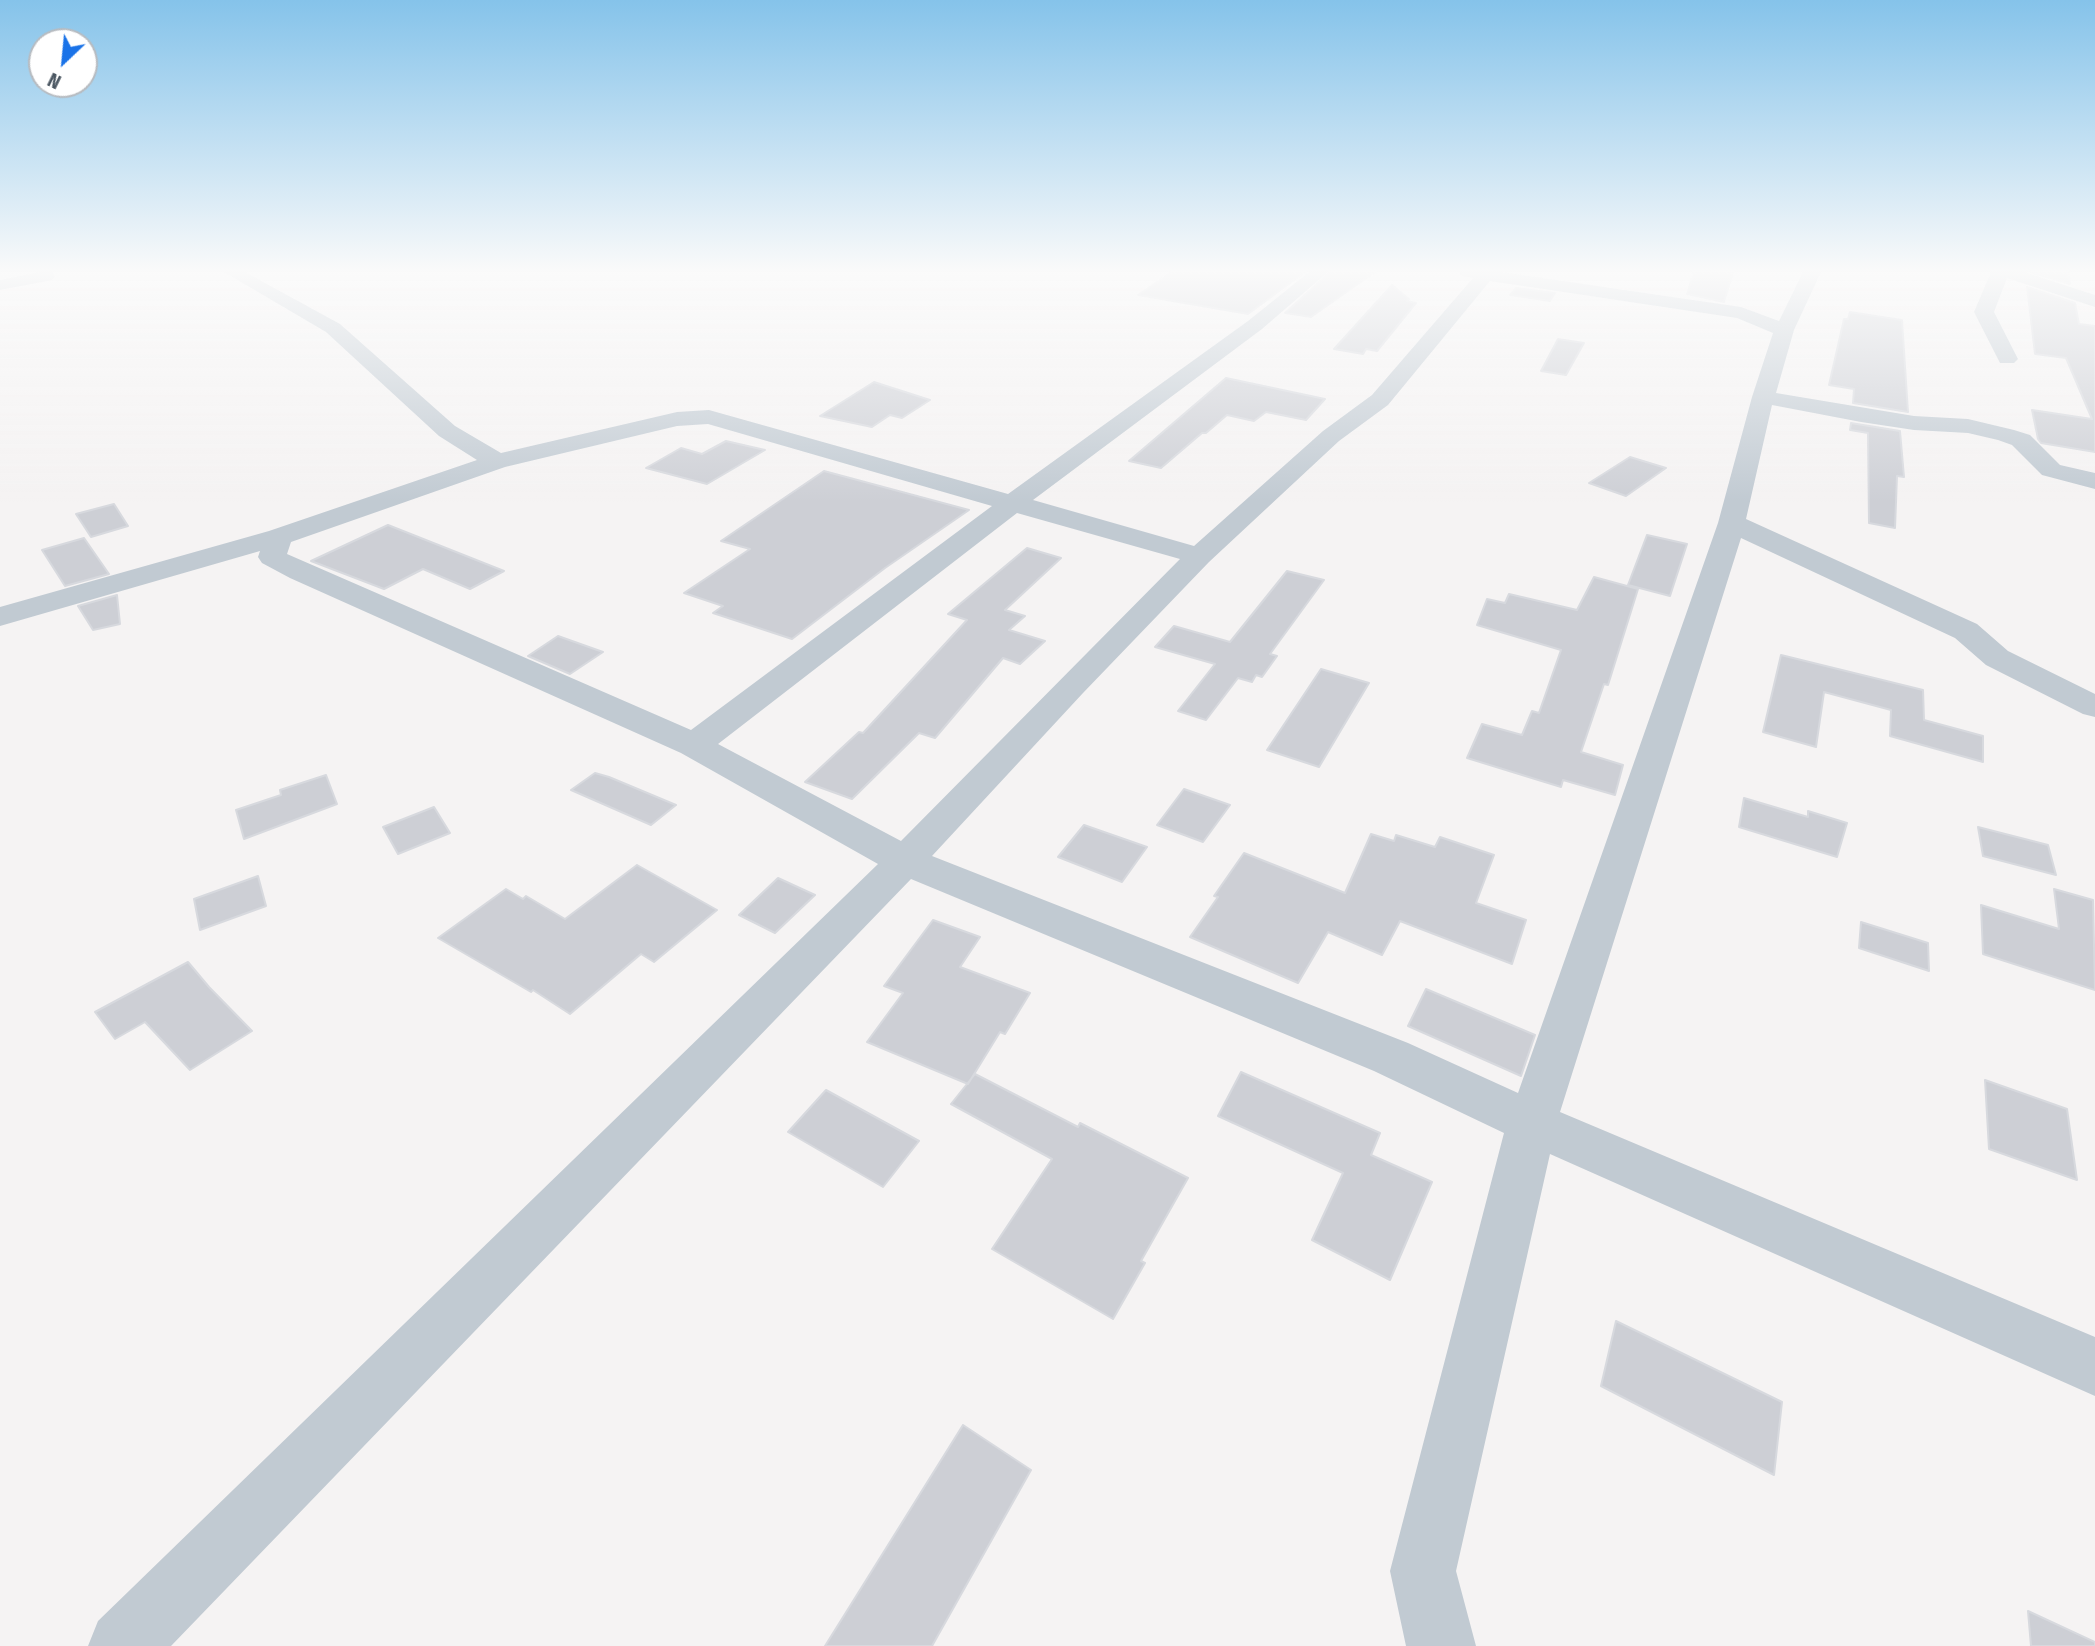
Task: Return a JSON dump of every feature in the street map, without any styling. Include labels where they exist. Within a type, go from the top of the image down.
[{"type":"street","points":[[356,349],[447,431],[497,461]]},
{"type":"street","points":[[694,745],[1011,504],[1223,349]]},
{"type":"street","points":[[123,1646],[905,861],[1199,556],[1331,436],[1380,400],[1425,349]]},
{"type":"street","points":[[1441,1646],[1423,1571],[1532,1123],[1732,523],[1763,397],[1778,349]]},
{"type":"street","points":[[2002,349],[2007,359]]},
{"type":"street","points":[[1763,397],[1914,423],[1968,426],[2006,435],[2021,440],[2051,470],[2095,481]]},
{"type":"street","points":[[0,617],[279,537],[497,461],[677,419],[709,417],[1199,556]]},
{"type":"street","points":[[1732,523],[1966,631],[1997,658],[2095,707]]},
{"type":"street","points":[[279,537],[272,557],[300,572],[694,745],[905,861],[1391,1057],[1532,1123],[2095,1367]]},
{"type":"building","points":[[1334,349],[1379,349],[1377,351],[1366,349],[1363,354]]},
{"type":"building","points":[[1553,349],[1581,349],[1566,375],[1541,371]]},
{"type":"building","points":[[1837,349],[1904,349],[1908,412],[1853,403],[1854,389],[1829,385]]},
{"type":"building","points":[[2034,349],[2095,349],[2095,452],[2041,443],[2038,439],[2032,410],[2092,419],[2066,358],[2035,354]]},
{"type":"building","points":[[1226,378],[1325,399],[1306,420],[1266,412],[1254,421],[1227,415],[1161,468],[1129,461]]},
{"type":"building","points":[[874,382],[930,400],[902,418],[890,415],[872,427],[820,416]]},
{"type":"building","points":[[1851,423],[1900,431],[1904,477],[1897,476],[1895,528],[1869,523],[1868,433],[1850,430]]},
{"type":"building","points":[[726,441],[765,450],[707,484],[646,468],[681,448],[702,454]]},
{"type":"building","points":[[1630,457],[1666,468],[1626,496],[1589,483]]},
{"type":"building","points":[[824,471],[969,510],[885,568],[792,639],[713,613],[723,606],[684,593],[750,549],[721,541]]},
{"type":"building","points":[[114,504],[128,526],[91,537],[76,514]]},
{"type":"building","points":[[388,525],[504,571],[470,589],[423,569],[384,589],[311,561]]},
{"type":"building","points":[[1647,535],[1687,544],[1670,596],[1628,585]]},
{"type":"building","points":[[84,538],[109,574],[65,586],[42,550]]},
{"type":"building","points":[[1027,548],[1061,558],[1005,610],[1025,616],[1009,630],[1045,641],[1020,664],[1003,658],[935,738],[919,733],[852,799],[805,782],[859,732],[863,733],[967,620],[948,614]]},
{"type":"building","points":[[1287,571],[1324,580],[1270,654],[1277,656],[1262,677],[1256,675],[1252,682],[1238,678],[1206,720],[1178,711],[1215,664],[1155,647],[1174,626],[1230,642]]},
{"type":"building","points":[[1594,577],[1638,589],[1608,685],[1604,684],[1581,752],[1623,765],[1615,795],[1563,780],[1561,787],[1467,758],[1482,724],[1522,735],[1532,711],[1539,713],[1561,650],[1477,625],[1487,599],[1505,603],[1509,594],[1577,610]]},
{"type":"building","points":[[117,595],[120,624],[93,630],[78,606]]},
{"type":"building","points":[[558,636],[603,652],[570,674],[528,656]]},
{"type":"building","points":[[1781,655],[1923,690],[1924,720],[1983,736],[1983,762],[1890,736],[1891,710],[1824,692],[1816,747],[1763,732]]},
{"type":"building","points":[[1321,669],[1369,683],[1319,767],[1267,750]]},
{"type":"building","points":[[595,773],[676,805],[651,825],[571,790]]},
{"type":"building","points":[[326,775],[337,804],[244,839],[236,810],[281,795],[280,790]]},
{"type":"building","points":[[1184,789],[1230,805],[1203,842],[1157,825]]},
{"type":"building","points":[[1744,798],[1808,817],[1808,811],[1847,823],[1837,857],[1739,827]]},
{"type":"building","points":[[434,807],[450,833],[398,854],[383,827]]},
{"type":"building","points":[[1084,825],[1147,847],[1122,882],[1058,857]]},
{"type":"building","points":[[1978,827],[2048,845],[2056,875],[1983,856]]},
{"type":"building","points":[[1371,834],[1394,841],[1396,835],[1435,847],[1440,837],[1494,855],[1476,903],[1526,920],[1512,964],[1400,921],[1382,955],[1328,932],[1298,983],[1190,937],[1244,853],[1345,893]]},
{"type":"building","points":[[637,865],[717,910],[654,962],[641,954],[570,1014],[533,990],[531,992],[438,938],[506,889],[523,899],[526,896],[565,919]]},
{"type":"building","points":[[258,876],[266,906],[200,930],[194,899]]},
{"type":"building","points":[[778,878],[815,895],[775,933],[739,915]]},
{"type":"building","points":[[2054,889],[2093,900],[2095,990],[1983,954],[1981,905],[2059,929]]},
{"type":"building","points":[[933,920],[980,937],[960,967],[1030,993],[1005,1034],[1000,1032],[968,1084],[867,1042],[903,993],[884,986]]},
{"type":"building","points":[[1861,922],[1928,943],[1929,971],[1859,948]]},
{"type":"building","points":[[188,962],[252,1031],[190,1070],[145,1022],[115,1039],[95,1012]]},
{"type":"building","points":[[1426,989],[1535,1035],[1521,1076],[1408,1026]]},
{"type":"building","points":[[1241,1072],[1380,1133],[1371,1155],[1432,1182],[1390,1280],[1312,1240],[1343,1173],[1218,1116]]},
{"type":"building","points":[[975,1074],[1078,1127],[1080,1123],[1188,1178],[1141,1261],[1145,1263],[1113,1319],[992,1249],[1052,1159],[951,1104]]},
{"type":"building","points":[[1985,1080],[2067,1109],[2077,1180],[1989,1149]]},
{"type":"building","points":[[826,1090],[919,1141],[883,1187],[788,1132]]},
{"type":"building","points":[[1616,1321],[1782,1402],[1774,1475],[1601,1386]]},
{"type":"building","points":[[963,1425],[1031,1470],[932,1646],[825,1646]]},
{"type":"building","points":[[2028,1611],[2095,1642],[2095,1646],[2031,1646]]}]
